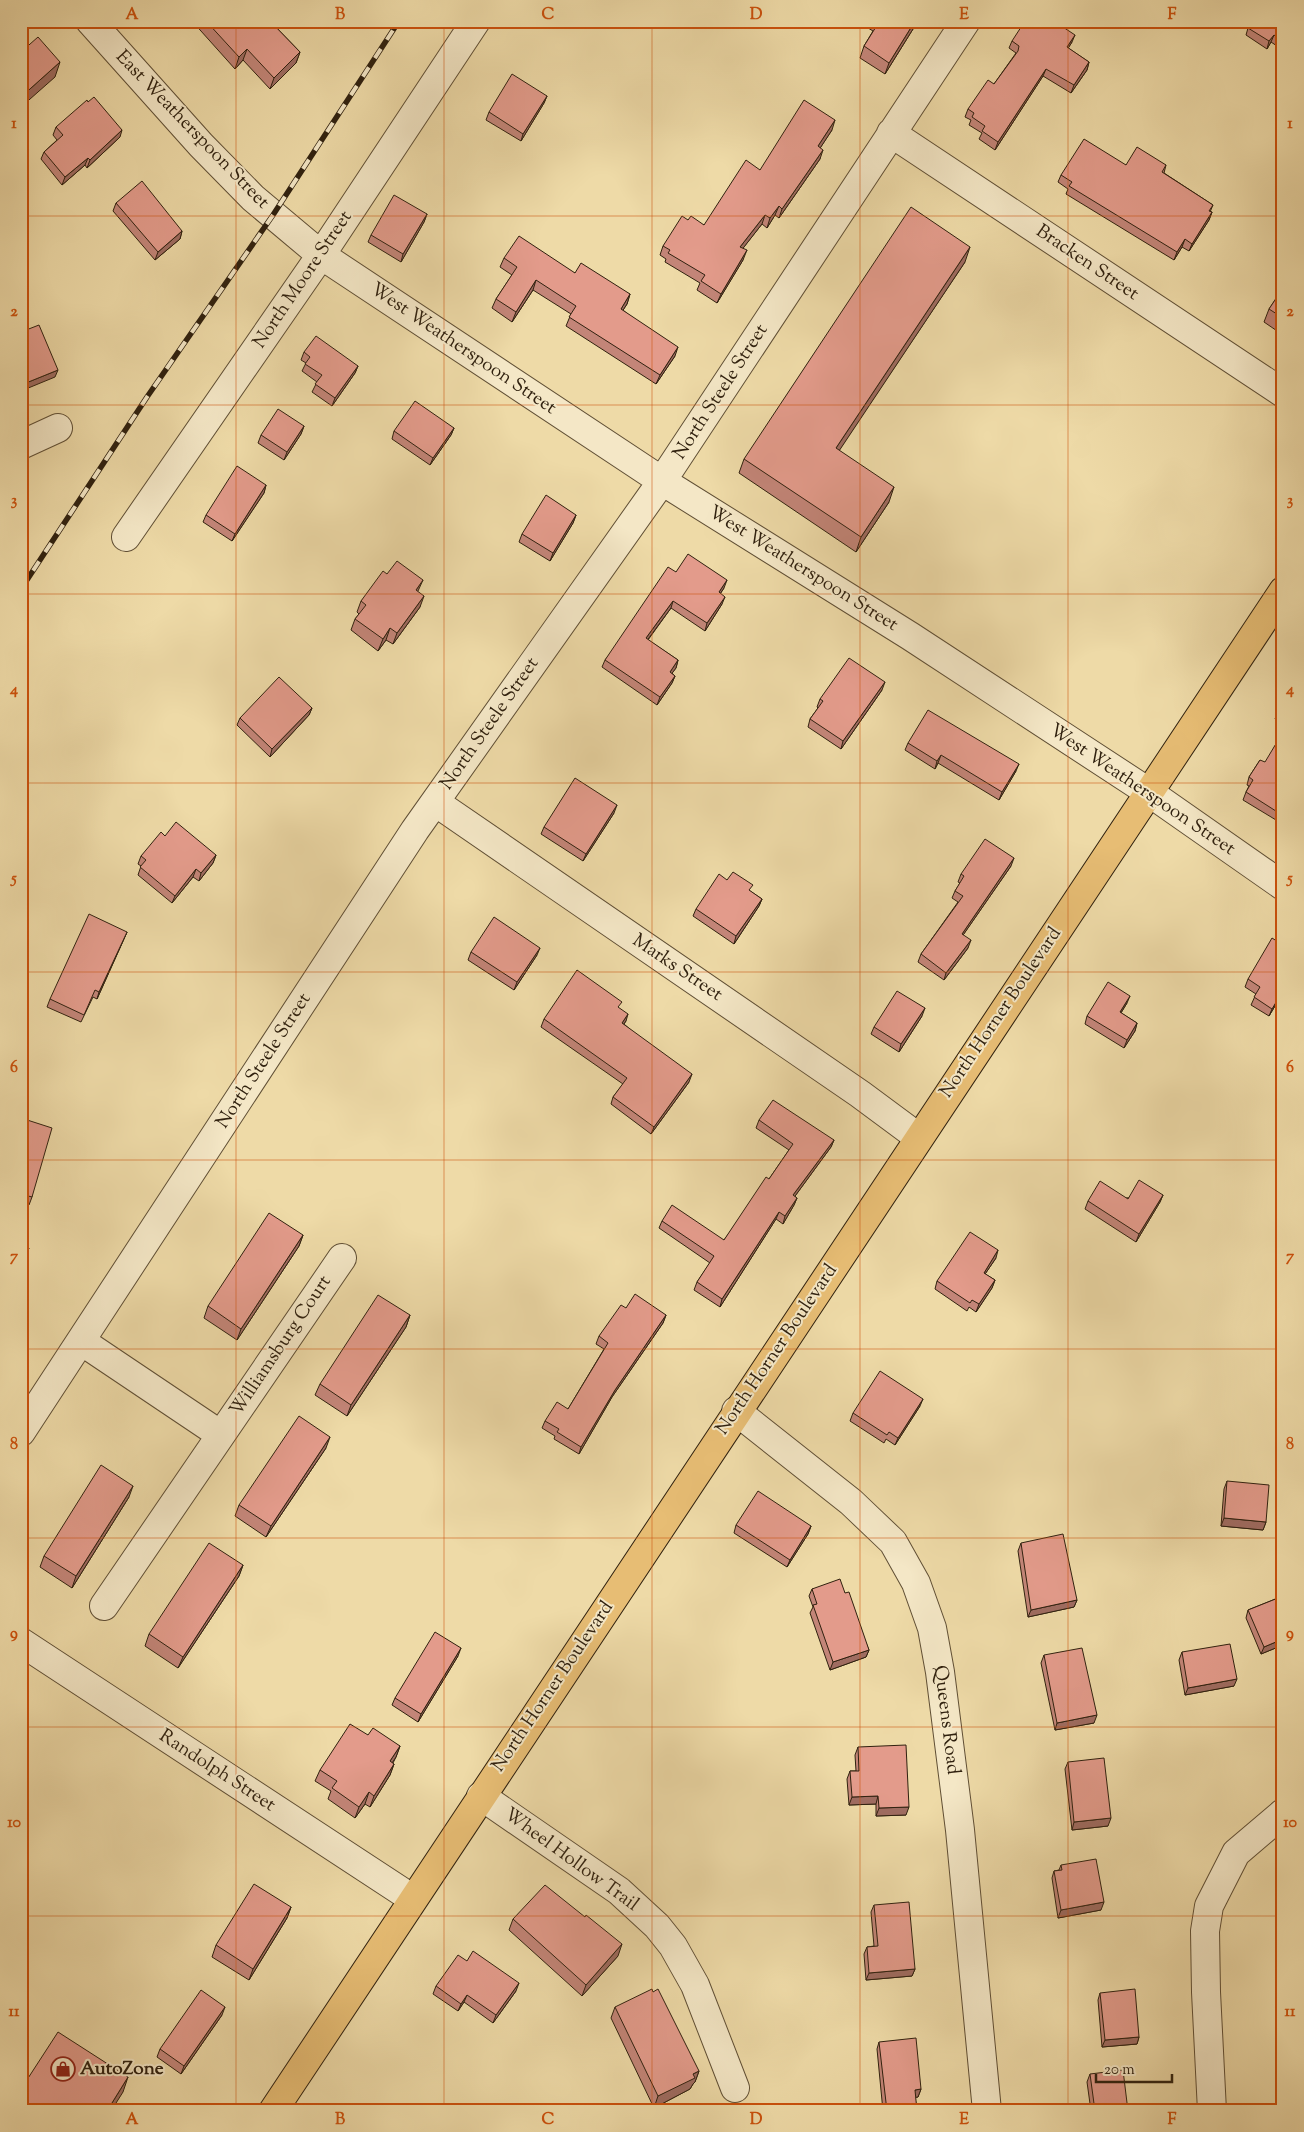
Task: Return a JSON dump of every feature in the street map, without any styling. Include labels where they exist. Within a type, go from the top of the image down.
[{"type":"main road","name":"North Horner Boulevard","points":[[273,2111],[918,1137],[1150,793],[1283,591]]},
{"type":"street","name":"East Weatherspoon Street","points":[[90,21],[201,145],[253,198],[321,255]]},
{"type":"street","name":"North Moore Street","points":[[126,536],[321,255],[476,21]]},
{"type":"street","name":"North Steele Street","points":[[21,1432],[435,802],[662,481],[966,21]]},
{"type":"street","name":"Bracken Street","points":[[891,133],[1283,393]]},
{"type":"street","name":"West Weatherspoon Street","points":[[321,255],[662,481],[910,636],[1150,793],[1283,886]]},
{"type":"street","points":[[21,445],[58,428]]},
{"type":"street","name":"Marks Street","points":[[435,802],[860,1094],[918,1137]]},
{"type":"street","name":"Williamsburg Court","points":[[104,1606],[342,1258]]},
{"type":"street","name":"Williamsburg Court","points":[[80,1342],[221,1435]]},
{"type":"street","name":"Queens Road","points":[[736,1411],[851,1502],[893,1542],[916,1584],[932,1628],[940,1672],[960,1830],[987,2111]]},
{"type":"street","name":"Randolph Street","points":[[21,1642],[413,1899]]},
{"type":"street","name":"Wheel Hollow Trail","points":[[481,1796],[620,1891],[657,1926],[673,1946],[695,1985],[735,2088]]},
{"type":"street","points":[[1212,2111],[1205,1930],[1209,1906],[1236,1853],[1283,1813]]},
{"type":"building","points":[[206,21],[270,21],[300,52],[274,78],[247,49],[239,57]]},
{"type":"building","points":[[878,21],[915,21],[889,63],[864,46]]},
{"type":"building","points":[[1025,21],[1054,21],[1075,35],[1067,47],[1089,62],[1074,85],[1046,69],[998,142],[982,131],[985,126],[972,117],[974,113],[968,109],[988,80],[994,84],[1018,51],[1019,46],[1012,41]]},
{"type":"building","points":[[1253,21],[1283,21],[1283,41],[1274,35],[1269,41],[1248,28]]},
{"type":"building","points":[[38,37],[60,62],[21,97],[21,52]]},
{"type":"building","points":[[512,74],[547,96],[523,134],[489,112]]},
{"type":"building","points":[[94,97],[122,130],[90,160],[88,158],[65,177],[44,152],[63,135],[56,127],[87,100],[88,102]]},
{"type":"building","points":[[804,100],[835,120],[818,146],[823,150],[782,209],[779,206],[770,218],[765,215],[740,247],[747,250],[721,294],[701,281],[705,275],[668,253],[670,250],[663,246],[682,216],[688,220],[691,216],[704,225],[746,160],[760,170]]},
{"type":"building","points":[[1084,139],[1126,165],[1137,147],[1166,165],[1162,172],[1213,205],[1209,211],[1212,212],[1192,244],[1185,239],[1177,252],[1069,186],[1072,182],[1061,175]]},
{"type":"building","points":[[142,181],[182,231],[158,252],[116,203]]},
{"type":"building","points":[[394,195],[427,214],[403,254],[371,235]]},
{"type":"building","points":[[911,207],[970,247],[836,448],[894,487],[861,537],[744,459]]},
{"type":"building","points":[[519,236],[575,273],[581,263],[630,294],[621,309],[678,347],[660,375],[569,317],[576,306],[536,280],[516,312],[496,299],[517,267],[504,258]]},
{"type":"building","points":[[1283,288],[1283,318],[1269,309]]},
{"type":"building","points":[[39,325],[58,370],[21,385],[21,332]]},
{"type":"building","points":[[316,336],[358,366],[335,398],[315,384],[322,375],[305,364],[310,357],[304,352]]},
{"type":"building","points":[[415,401],[454,428],[433,458],[394,431]]},
{"type":"building","points":[[278,409],[304,426],[287,452],[261,435]]},
{"type":"building","points":[[237,466],[266,485],[235,534],[206,515]]},
{"type":"building","points":[[546,495],[576,515],[553,553],[522,534]]},
{"type":"building","points":[[688,554],[727,580],[719,592],[725,597],[707,623],[673,601],[646,638],[678,660],[670,672],[675,676],[660,697],[605,660],[668,567],[676,572]]},
{"type":"building","points":[[397,561],[423,580],[416,590],[424,596],[397,633],[390,628],[383,639],[355,619],[366,605],[361,601],[383,571],[387,574]]},
{"type":"building","points":[[849,658],[885,682],[843,741],[810,719],[823,701],[820,699]]},
{"type":"building","points":[[279,677],[312,708],[272,749],[240,718]]},
{"type":"building","points":[[1283,704],[1283,714],[1278,711]]},
{"type":"building","points":[[928,710],[1019,764],[1002,792],[941,755],[937,761],[908,743]]},
{"type":"building","points":[[1283,732],[1283,806],[1279,813],[1246,792],[1253,780],[1249,777],[1260,760],[1265,762]]},
{"type":"building","points":[[575,778],[617,805],[586,854],[544,827]]},
{"type":"building","points":[[176,822],[216,855],[201,873],[196,869],[175,896],[140,867],[146,860],[141,856],[161,832],[165,836]]},
{"type":"building","points":[[985,839],[1014,858],[962,934],[971,940],[946,973],[921,954],[963,896],[955,891],[964,876],[961,874]]},
{"type":"building","points":[[733,872],[753,885],[749,890],[762,899],[736,936],[696,909],[719,874],[727,880]]},
{"type":"building","points":[[89,914],[127,932],[99,992],[95,990],[84,1015],[50,999]]},
{"type":"building","points":[[494,917],[540,948],[517,982],[471,952]]},
{"type":"building","points":[[1272,938],[1283,945],[1283,998],[1281,1001],[1278,999],[1272,1009],[1254,997],[1260,987],[1248,979]]},
{"type":"building","points":[[577,970],[622,1002],[618,1007],[628,1014],[622,1023],[692,1074],[654,1127],[613,1097],[627,1078],[544,1019]]},
{"type":"building","points":[[1108,982],[1130,996],[1120,1012],[1137,1023],[1127,1040],[1087,1016]]},
{"type":"building","points":[[897,991],[925,1008],[901,1044],[874,1027]]},
{"type":"building","points":[[773,1100],[834,1140],[793,1195],[797,1198],[785,1216],[779,1212],[722,1299],[697,1282],[714,1256],[662,1221],[672,1205],[724,1240],[766,1177],[769,1179],[793,1144],[759,1120]]},
{"type":"building","points":[[21,1118],[52,1128],[32,1197],[21,1194]]},
{"type":"building","points":[[1139,1180],[1163,1195],[1139,1234],[1088,1201],[1100,1181],[1128,1199]]},
{"type":"building","points":[[269,1213],[303,1235],[241,1329],[208,1306]]},
{"type":"building","points":[[970,1232],[998,1250],[984,1273],[995,1280],[979,1304],[972,1300],[970,1303],[937,1281]]},
{"type":"building","points":[[21,1242],[29,1248],[21,1259]]},
{"type":"building","points":[[635,1294],[666,1315],[615,1390],[581,1447],[557,1432],[559,1429],[545,1421],[557,1402],[568,1409],[608,1343],[599,1336],[621,1305],[626,1308]]},
{"type":"building","points":[[378,1295],[410,1315],[351,1405],[320,1384]]},
{"type":"building","points":[[880,1371],[923,1399],[898,1438],[889,1432],[887,1435],[853,1413]]},
{"type":"building","points":[[299,1416],[330,1437],[271,1526],[239,1505]]},
{"type":"building","points":[[101,1465],[133,1486],[76,1576],[44,1556]]},
{"type":"building","points":[[1227,1481],[1269,1485],[1266,1522],[1224,1518]]},
{"type":"building","points":[[758,1491],[811,1526],[790,1560],[736,1525]]},
{"type":"building","points":[[1063,1534],[1077,1600],[1031,1610],[1021,1543]]},
{"type":"building","points":[[209,1543],[243,1565],[183,1657],[149,1634]]},
{"type":"building","points":[[840,1579],[845,1593],[849,1592],[869,1650],[833,1662],[813,1605],[817,1604],[812,1589]]},
{"type":"building","points":[[1283,1596],[1283,1639],[1264,1647],[1248,1610]]},
{"type":"building","points":[[435,1632],[461,1648],[421,1714],[395,1698]]},
{"type":"building","points":[[1230,1644],[1237,1679],[1188,1688],[1182,1652]]},
{"type":"building","points":[[1082,1648],[1097,1715],[1057,1723],[1044,1655]]},
{"type":"building","points":[[350,1724],[368,1735],[373,1728],[400,1746],[390,1761],[394,1764],[374,1796],[369,1792],[359,1807],[332,1788],[337,1781],[320,1770]]},
{"type":"building","points":[[906,1745],[909,1807],[879,1808],[878,1796],[852,1797],[850,1771],[859,1771],[858,1747]]},
{"type":"building","points":[[1104,1758],[1111,1818],[1074,1822],[1068,1762]]},
{"type":"building","points":[[1096,1859],[1104,1902],[1061,1910],[1054,1871],[1062,1870],[1061,1865]]},
{"type":"building","points":[[254,1884],[291,1907],[253,1969],[216,1945]]},
{"type":"building","points":[[545,1885],[622,1944],[586,1985],[513,1919]]},
{"type":"building","points":[[909,1902],[915,1969],[869,1973],[867,1947],[878,1946],[874,1905]]},
{"type":"building","points":[[473,1951],[519,1983],[496,2015],[467,1995],[461,2004],[436,1986],[458,1955],[467,1961]]},
{"type":"building","points":[[652,1989],[653,1992],[658,1989],[699,2071],[693,2074],[695,2078],[658,2096],[615,2007]]},
{"type":"building","points":[[1135,1989],[1139,2037],[1105,2040],[1100,1993]]},
{"type":"building","points":[[201,1990],[225,2007],[184,2066],[160,2049]]},
{"type":"building","name":"AutoZone","points":[[58,2032],[128,2077],[107,2111],[21,2111],[21,2089]]},
{"type":"building","points":[[916,2038],[921,2089],[915,2090],[917,2111],[887,2111],[879,2042]]},
{"type":"building","points":[[1123,2070],[1128,2111],[1095,2111],[1090,2074]]},
{"type":"railway","points":[[21,589],[147,397],[273,215],[399,21]]},
{"type":"place","name":"AutoZone","points":[[63,2069]]}]
